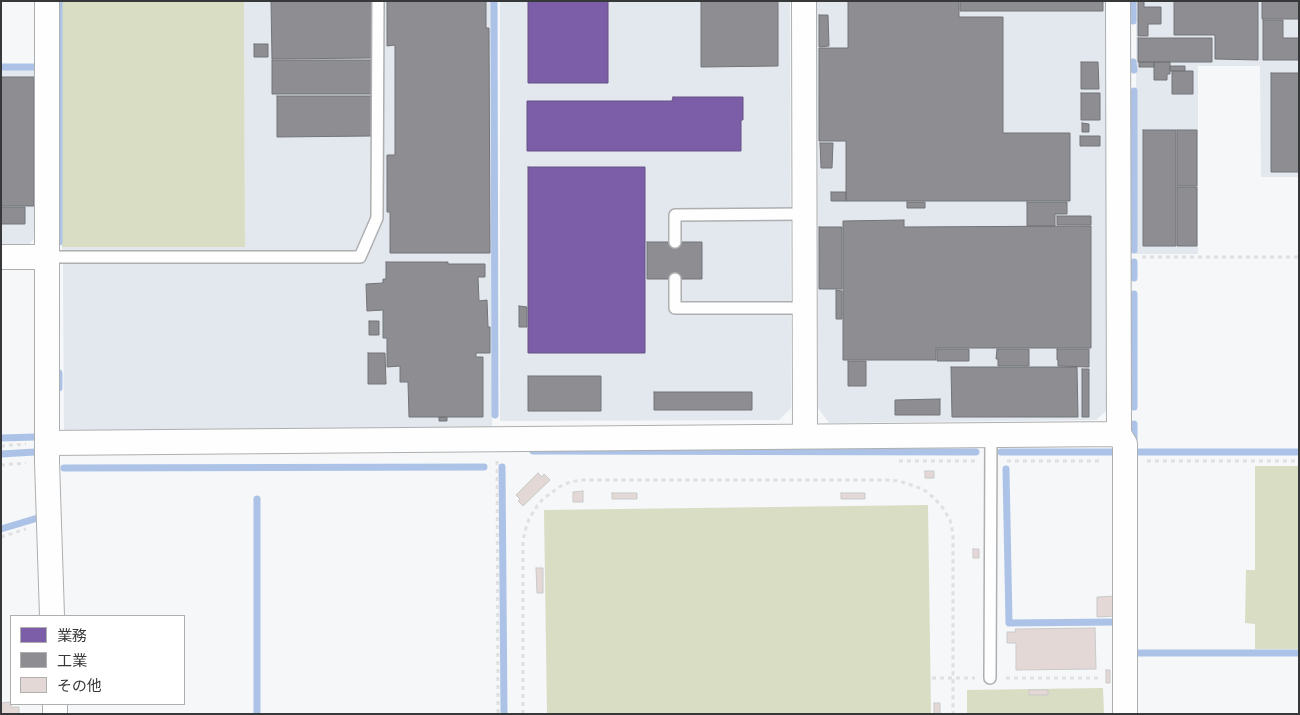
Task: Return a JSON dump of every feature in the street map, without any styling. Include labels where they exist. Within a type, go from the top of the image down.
[{"type":"street","points":[[47,1],[47,443],[52,615]]},
{"type":"street","points":[[804,1],[805,436]]},
{"type":"street","points":[[1118,1],[1119,434],[1125,444],[1125,714]]},
{"type":"street","points":[[1,257],[47,257]]},
{"type":"street","points":[[47,443],[1119,434]]},
{"type":"lane","points":[[47,257],[360,257],[377,218],[378,1]]},
{"type":"lane","points":[[675,242],[675,214],[804,214]]},
{"type":"lane","points":[[675,279],[675,308],[804,308]]},
{"type":"lane","points":[[990,678],[991,434]]},
{"type":"path","points":[[1119,257],[1299,257]]},
{"type":"path","points":[[497,461],[498,714]]},
{"type":"path","points":[[1125,462],[1299,461]]},
{"type":"path","points":[[523,714],[523,540],[525,531],[536,506],[543,499],[559,487],[581,480],[893,481],[911,484],[923,489],[943,508],[950,520],[953,534],[954,714]]},
{"type":"path","points":[[932,678],[1098,678]]},
{"type":"shaded area","points":[[244,1],[491,1],[492,433],[64,434],[62,247],[245,247]]},
{"type":"shaded area","points":[[500,1],[790,1],[791,408],[779,420],[500,421]]},
{"type":"shaded area","points":[[816,1],[1106,1],[1106,411],[1096,420],[829,423],[818,408]]},
{"type":"shaded area","points":[[1136,1],[1299,1],[1299,177],[1261,177],[1260,66],[1198,66],[1198,254],[1136,254]]},
{"type":"shaded area","points":[[1,69],[36,69],[37,235],[27,247],[1,247]]},
{"type":"green space","points":[[61,1],[244,1],[245,247],[62,247]]},
{"type":"green space","points":[[1255,466],[1299,466],[1299,649],[1255,649],[1255,624],[1245,623],[1246,570],[1255,570]]},
{"type":"green space","points":[[928,505],[931,714],[547,714],[544,510]]},
{"type":"green space","points":[[1103,688],[1104,714],[967,714],[967,690]]},
{"type":"building: 業務","points":[[528,1],[608,1],[608,83],[528,83]]},
{"type":"building: 業務","points":[[673,97],[743,97],[741,151],[527,151],[527,101],[672,101]]},
{"type":"building: 業務","points":[[528,167],[645,167],[645,353],[528,353]]},
{"type":"building: 工業","points":[[271,1],[373,1],[373,58],[272,59]]},
{"type":"building: 工業","points":[[387,1],[486,1],[486,28],[489,28],[490,253],[390,253],[390,212],[387,212],[387,155],[395,155],[395,45],[387,46]]},
{"type":"building: 工業","points":[[701,1],[778,1],[778,66],[701,67]]},
{"type":"building: 工業","points":[[848,1],[959,1],[959,17],[1003,17],[1003,133],[1070,133],[1070,201],[846,201],[846,141],[819,141],[819,48],[848,48]]},
{"type":"building: 工業","points":[[960,1],[1103,1],[1103,11],[960,11]]},
{"type":"building: 工業","points":[[1138,1],[1144,1],[1144,7],[1161,7],[1161,24],[1148,24],[1148,36],[1138,36]]},
{"type":"building: 工業","points":[[1174,1],[1258,1],[1258,60],[1215,59],[1215,35],[1174,35]]},
{"type":"building: 工業","points":[[1262,1],[1299,1],[1299,19],[1262,19]]},
{"type":"building: 工業","points":[[819,15],[828,15],[829,46],[819,47]]},
{"type":"building: 工業","points":[[1263,20],[1283,20],[1283,38],[1299,38],[1299,60],[1263,60]]},
{"type":"building: 工業","points":[[1138,38],[1212,38],[1212,62],[1138,62]]},
{"type":"building: 工業","points":[[254,44],[268,44],[268,57],[254,57]]},
{"type":"building: 工業","points":[[272,60],[372,60],[372,94],[272,94]]},
{"type":"building: 工業","points":[[1081,62],[1098,62],[1099,89],[1081,89]]},
{"type":"building: 工業","points":[[1139,62],[1154,62],[1154,67],[1139,67]]},
{"type":"building: 工業","points":[[1154,62],[1170,62],[1170,74],[1167,74],[1167,80],[1154,80]]},
{"type":"building: 工業","points":[[1170,66],[1185,66],[1185,71],[1170,71]]},
{"type":"building: 工業","points":[[1172,71],[1193,71],[1193,94],[1172,94]]},
{"type":"building: 工業","points":[[1271,73],[1299,73],[1299,172],[1271,172]]},
{"type":"building: 工業","points":[[1,77],[34,77],[34,206],[1,206]]},
{"type":"building: 工業","points":[[1081,93],[1100,93],[1100,120],[1081,120]]},
{"type":"building: 工業","points":[[277,96],[372,96],[372,136],[277,137]]},
{"type":"building: 工業","points":[[1082,123],[1089,124],[1089,132],[1082,132]]},
{"type":"building: 工業","points":[[1143,130],[1176,130],[1176,246],[1143,246]]},
{"type":"building: 工業","points":[[1177,130],[1197,130],[1197,186],[1177,186]]},
{"type":"building: 工業","points":[[1080,136],[1100,136],[1100,146],[1080,146]]},
{"type":"building: 工業","points":[[820,143],[833,143],[832,168],[821,168]]},
{"type":"building: 工業","points":[[1177,187],[1197,187],[1197,246],[1177,246]]},
{"type":"building: 工業","points":[[831,192],[846,192],[846,201],[831,201]]},
{"type":"building: 工業","points":[[907,202],[925,202],[925,208],[907,208]]},
{"type":"building: 工業","points":[[1027,202],[1067,202],[1067,214],[1055,214],[1055,226],[1027,226]]},
{"type":"building: 工業","points":[[1,207],[25,207],[25,224],[1,224]]},
{"type":"building: 工業","points":[[1057,216],[1091,216],[1091,225],[1057,225]]},
{"type":"building: 工業","points":[[904,220],[904,227],[1091,226],[1091,348],[936,348],[936,360],[843,360],[843,221]]},
{"type":"building: 工業","points":[[819,227],[842,227],[842,289],[819,289]]},
{"type":"building: 工業","points":[[647,242],[702,242],[702,279],[647,279]]},
{"type":"building: 工業","points":[[386,262],[485,264],[485,277],[478,277],[479,301],[487,300],[490,353],[476,353],[476,357],[483,357],[483,417],[409,417],[408,382],[400,382],[400,366],[387,367],[387,338],[383,338],[383,310],[367,311],[366,284],[383,283],[383,279],[386,279]]},
{"type":"building: 工業","points":[[836,290],[842,291],[842,319],[836,319]]},
{"type":"building: 工業","points":[[519,306],[527,307],[527,327],[519,327]]},
{"type":"building: 工業","points":[[369,321],[379,321],[379,335],[369,335]]},
{"type":"building: 工業","points":[[937,349],[969,349],[969,361],[937,361]]},
{"type":"building: 工業","points":[[997,349],[1029,349],[1029,366],[998,366],[998,359],[996,359]]},
{"type":"building: 工業","points":[[1057,349],[1089,349],[1089,367],[1058,366]]},
{"type":"building: 工業","points":[[368,353],[385,353],[386,384],[368,384]]},
{"type":"building: 工業","points":[[848,361],[866,361],[866,386],[848,386]]},
{"type":"building: 工業","points":[[951,367],[1077,367],[1078,417],[952,417]]},
{"type":"building: 工業","points":[[1082,369],[1089,369],[1089,417],[1082,417]]},
{"type":"building: 工業","points":[[528,376],[601,376],[601,411],[528,411]]},
{"type":"building: 工業","points":[[654,392],[752,392],[752,410],[654,410]]},
{"type":"building: 工業","points":[[940,399],[940,415],[895,415],[895,400]]},
{"type":"building: 工業","points":[[439,417],[447,417],[447,421],[439,421]]},
{"type":"building: その他","points":[[925,471],[934,471],[934,478],[925,478]]},
{"type":"building: その他","points":[[538,473],[542,477],[544,474],[550,480],[523,506],[518,501],[520,499],[516,495]]},
{"type":"building: その他","points":[[583,491],[583,502],[573,502],[573,492]]},
{"type":"building: その他","points":[[612,493],[637,493],[637,499],[612,499]]},
{"type":"building: その他","points":[[841,493],[865,493],[865,499],[841,499]]},
{"type":"building: その他","points":[[973,549],[979,549],[979,558],[973,558]]},
{"type":"building: その他","points":[[536,568],[543,568],[543,593],[537,593]]},
{"type":"building: その他","points":[[1116,596],[1117,616],[1097,617],[1097,597]]},
{"type":"building: その他","points":[[1095,628],[1096,669],[1016,670],[1016,643],[1007,643],[1007,632],[1016,632],[1015,629]]},
{"type":"building: その他","points":[[1106,670],[1110,670],[1110,683],[1106,683]]},
{"type":"building: その他","points":[[1029,690],[1048,690],[1048,695],[1029,695]]},
{"type":"building: その他","points":[[10,702],[11,707],[19,707],[19,714],[1,714],[1,703]]},
{"type":"building: その他","points":[[934,703],[940,703],[940,714],[934,714]]},
{"type":"waterway","points":[[59,1],[59,242]]},
{"type":"waterway","points":[[494,1],[495,415]]},
{"type":"waterway","points":[[1133,1],[1133,21]]},
{"type":"waterway","points":[[1133,62],[1134,70]]},
{"type":"waterway","points":[[1,67],[34,67]]},
{"type":"waterway","points":[[1134,91],[1134,250]]},
{"type":"waterway","points":[[1134,262],[1134,278]]},
{"type":"waterway","points":[[1134,294],[1134,407]]},
{"type":"waterway","points":[[59,373],[59,388]]},
{"type":"waterway","points":[[1134,424],[1134,445]]},
{"type":"waterway","points":[[1,438],[36,437]]},
{"type":"waterway","points":[[533,451],[976,452]]},
{"type":"waterway","points":[[1,454],[35,452]]},
{"type":"waterway","points":[[1001,452],[1116,452]]},
{"type":"waterway","points":[[1133,452],[1299,452]]},
{"type":"waterway","points":[[64,468],[484,467]]},
{"type":"waterway","points":[[502,467],[504,714]]},
{"type":"waterway","points":[[1006,469],[1009,623],[1115,622]]},
{"type":"waterway","points":[[257,499],[257,714]]},
{"type":"waterway","points":[[1,529],[41,517]]},
{"type":"waterway","points":[[1135,653],[1299,653]]}]
